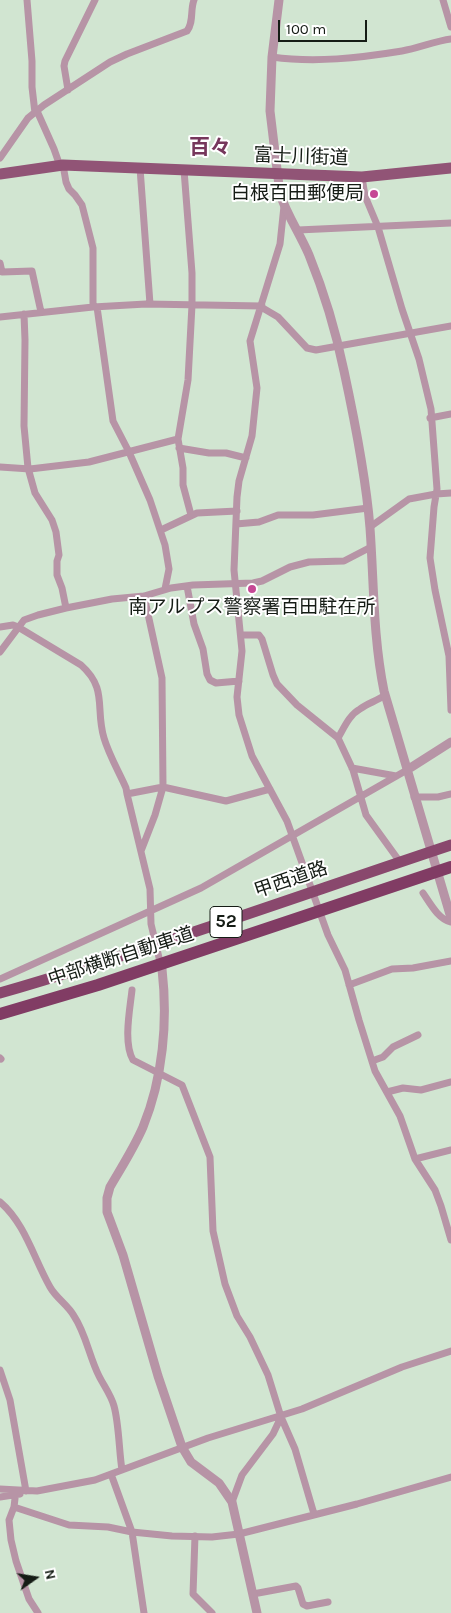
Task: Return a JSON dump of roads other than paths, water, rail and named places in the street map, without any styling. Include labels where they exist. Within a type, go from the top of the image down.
[{"type":"highway","name":"甲西道路","points":[[0,993],[156,946],[312,891],[451,845]]},
{"type":"highway","name":"中部横断自動車道","points":[[0,1009],[96,981],[451,862]]},
{"type":"highway","name":"中部横断自動車道","points":[[0,1016],[98,985],[451,866]]},
{"type":"highway","name":"52","points":[[0,1016],[162,969],[451,872]]},
{"type":"main road","name":"富士川街道","points":[[0,174],[61,166],[362,177],[451,168]]},
{"type":"street","points":[[27,0],[32,87],[36,112],[54,149],[66,182],[82,205],[93,248],[95,307],[113,421],[129,452],[161,530],[168,556],[165,589]]},
{"type":"street","points":[[68,90],[64,66],[95,0]]},
{"type":"street","points":[[0,158],[28,118],[68,90],[110,62],[187,31],[191,27],[194,0]]},
{"type":"street","points":[[279,0],[272,57],[270,111],[277,174],[284,206],[298,230],[318,279],[344,371],[368,508],[378,659],[385,695],[430,852],[438,877],[447,892],[451,920],[448,922],[438,913],[423,893]]},
{"type":"street","points":[[443,0],[451,27]]},
{"type":"street","points":[[272,57],[297,60],[341,58],[402,51],[451,39]]},
{"type":"street","points":[[140,168],[150,304]]},
{"type":"street","points":[[184,170],[192,273],[192,305],[188,380],[178,440],[183,468],[183,485],[191,515]]},
{"type":"street","points":[[362,177],[364,196],[378,226],[429,401],[437,489],[430,558],[449,656],[451,710]]},
{"type":"street","points":[[284,206],[280,244],[250,341],[257,388],[252,436],[239,480],[236,511],[234,583],[242,651],[237,697],[239,715],[252,756],[283,812],[328,935],[342,962],[372,1060],[386,1092],[400,1116],[414,1160],[435,1190],[451,1240]]},
{"type":"street","points":[[298,230],[451,224]]},
{"type":"street","points":[[0,263],[2,272],[32,271],[41,312]]},
{"type":"street","points":[[0,317],[95,307],[150,304],[261,306],[278,317],[307,348],[316,350],[451,326]]},
{"type":"street","points":[[24,314],[24,426],[28,468],[35,493],[52,520],[56,532],[59,555],[57,575],[66,608]]},
{"type":"street","points":[[430,418],[451,414]]},
{"type":"street","points":[[0,467],[28,468],[88,462],[178,440]]},
{"type":"street","points":[[179,448],[209,453],[226,453],[246,458]]},
{"type":"street","points":[[370,527],[410,499],[451,493]]},
{"type":"street","points":[[236,524],[259,522],[278,515],[313,516],[368,508]]},
{"type":"street","points":[[161,530],[191,515],[236,511]]},
{"type":"street","points":[[0,652],[24,620],[38,615],[66,608],[144,596],[165,589],[262,581],[290,568],[309,562],[344,561],[371,547]]},
{"type":"street","points":[[187,586],[194,624],[203,649],[207,674],[210,680],[216,684],[239,681]]},
{"type":"street","points":[[141,851],[155,815],[163,787],[162,678],[144,596]]},
{"type":"street","points":[[0,626],[13,625],[18,627],[81,665],[90,673],[96,683],[99,695],[101,726],[104,739],[126,788],[150,890],[150,912],[162,969],[165,1012],[158,1074],[143,1127],[110,1187],[107,1198],[107,1212],[123,1255],[158,1376],[182,1447],[191,1462],[218,1483],[228,1494],[232,1502],[257,1613]]},
{"type":"street","points":[[240,635],[259,635],[272,675],[277,684],[297,705],[338,738],[352,768],[362,796],[366,815],[400,862]]},
{"type":"street","points":[[338,738],[347,722],[359,709],[385,695]]},
{"type":"street","points":[[0,979],[201,888],[407,770],[451,742]]},
{"type":"street","points":[[352,768],[396,776]]},
{"type":"street","points":[[127,794],[163,787],[226,801],[270,789]]},
{"type":"street","points":[[414,797],[438,797],[451,794]]},
{"type":"street","points":[[349,985],[392,969],[413,968],[451,961]]},
{"type":"street","points":[[132,990],[128,1019],[129,1053],[133,1060],[182,1085],[210,1157],[212,1231],[225,1284],[237,1316],[250,1337],[268,1375],[281,1417],[295,1449],[314,1514]]},
{"type":"street","points":[[372,1060],[383,1057],[393,1047],[418,1035]]},
{"type":"street","points":[[386,1092],[403,1088],[421,1090],[451,1082]]},
{"type":"street","points":[[414,1160],[451,1150]]},
{"type":"street","points":[[0,1202],[12,1213],[50,1287],[61,1302],[74,1314],[79,1324],[98,1375],[111,1398],[114,1408],[122,1470]]},
{"type":"street","points":[[0,1489],[16,1492],[37,1491],[87,1482],[208,1438],[281,1417],[402,1367],[451,1351]]},
{"type":"street","points":[[0,1370],[10,1400],[26,1491]]},
{"type":"street","points":[[232,1502],[242,1475],[272,1434],[281,1417]]},
{"type":"street","points":[[111,1474],[132,1532],[144,1613]]},
{"type":"street","points":[[14,1507],[69,1525],[195,1536],[239,1534],[451,1478]]},
{"type":"street","points":[[0,1497],[16,1492],[37,1491]]},
{"type":"street","points":[[16,1492],[14,1507],[9,1520],[11,1540],[29,1599],[38,1613]]},
{"type":"street","points":[[195,1536],[193,1594],[212,1613]]},
{"type":"street","points":[[253,1594],[296,1586],[304,1604],[307,1606],[328,1602]]},
{"type":"place","name":"白根百田郵便局","points":[[374,194]]},
{"type":"place","name":"南アルプス警察署百田駐在所","points":[[252,589]]},
{"type":"district","name":"百々","points":[[210,148]]}]
